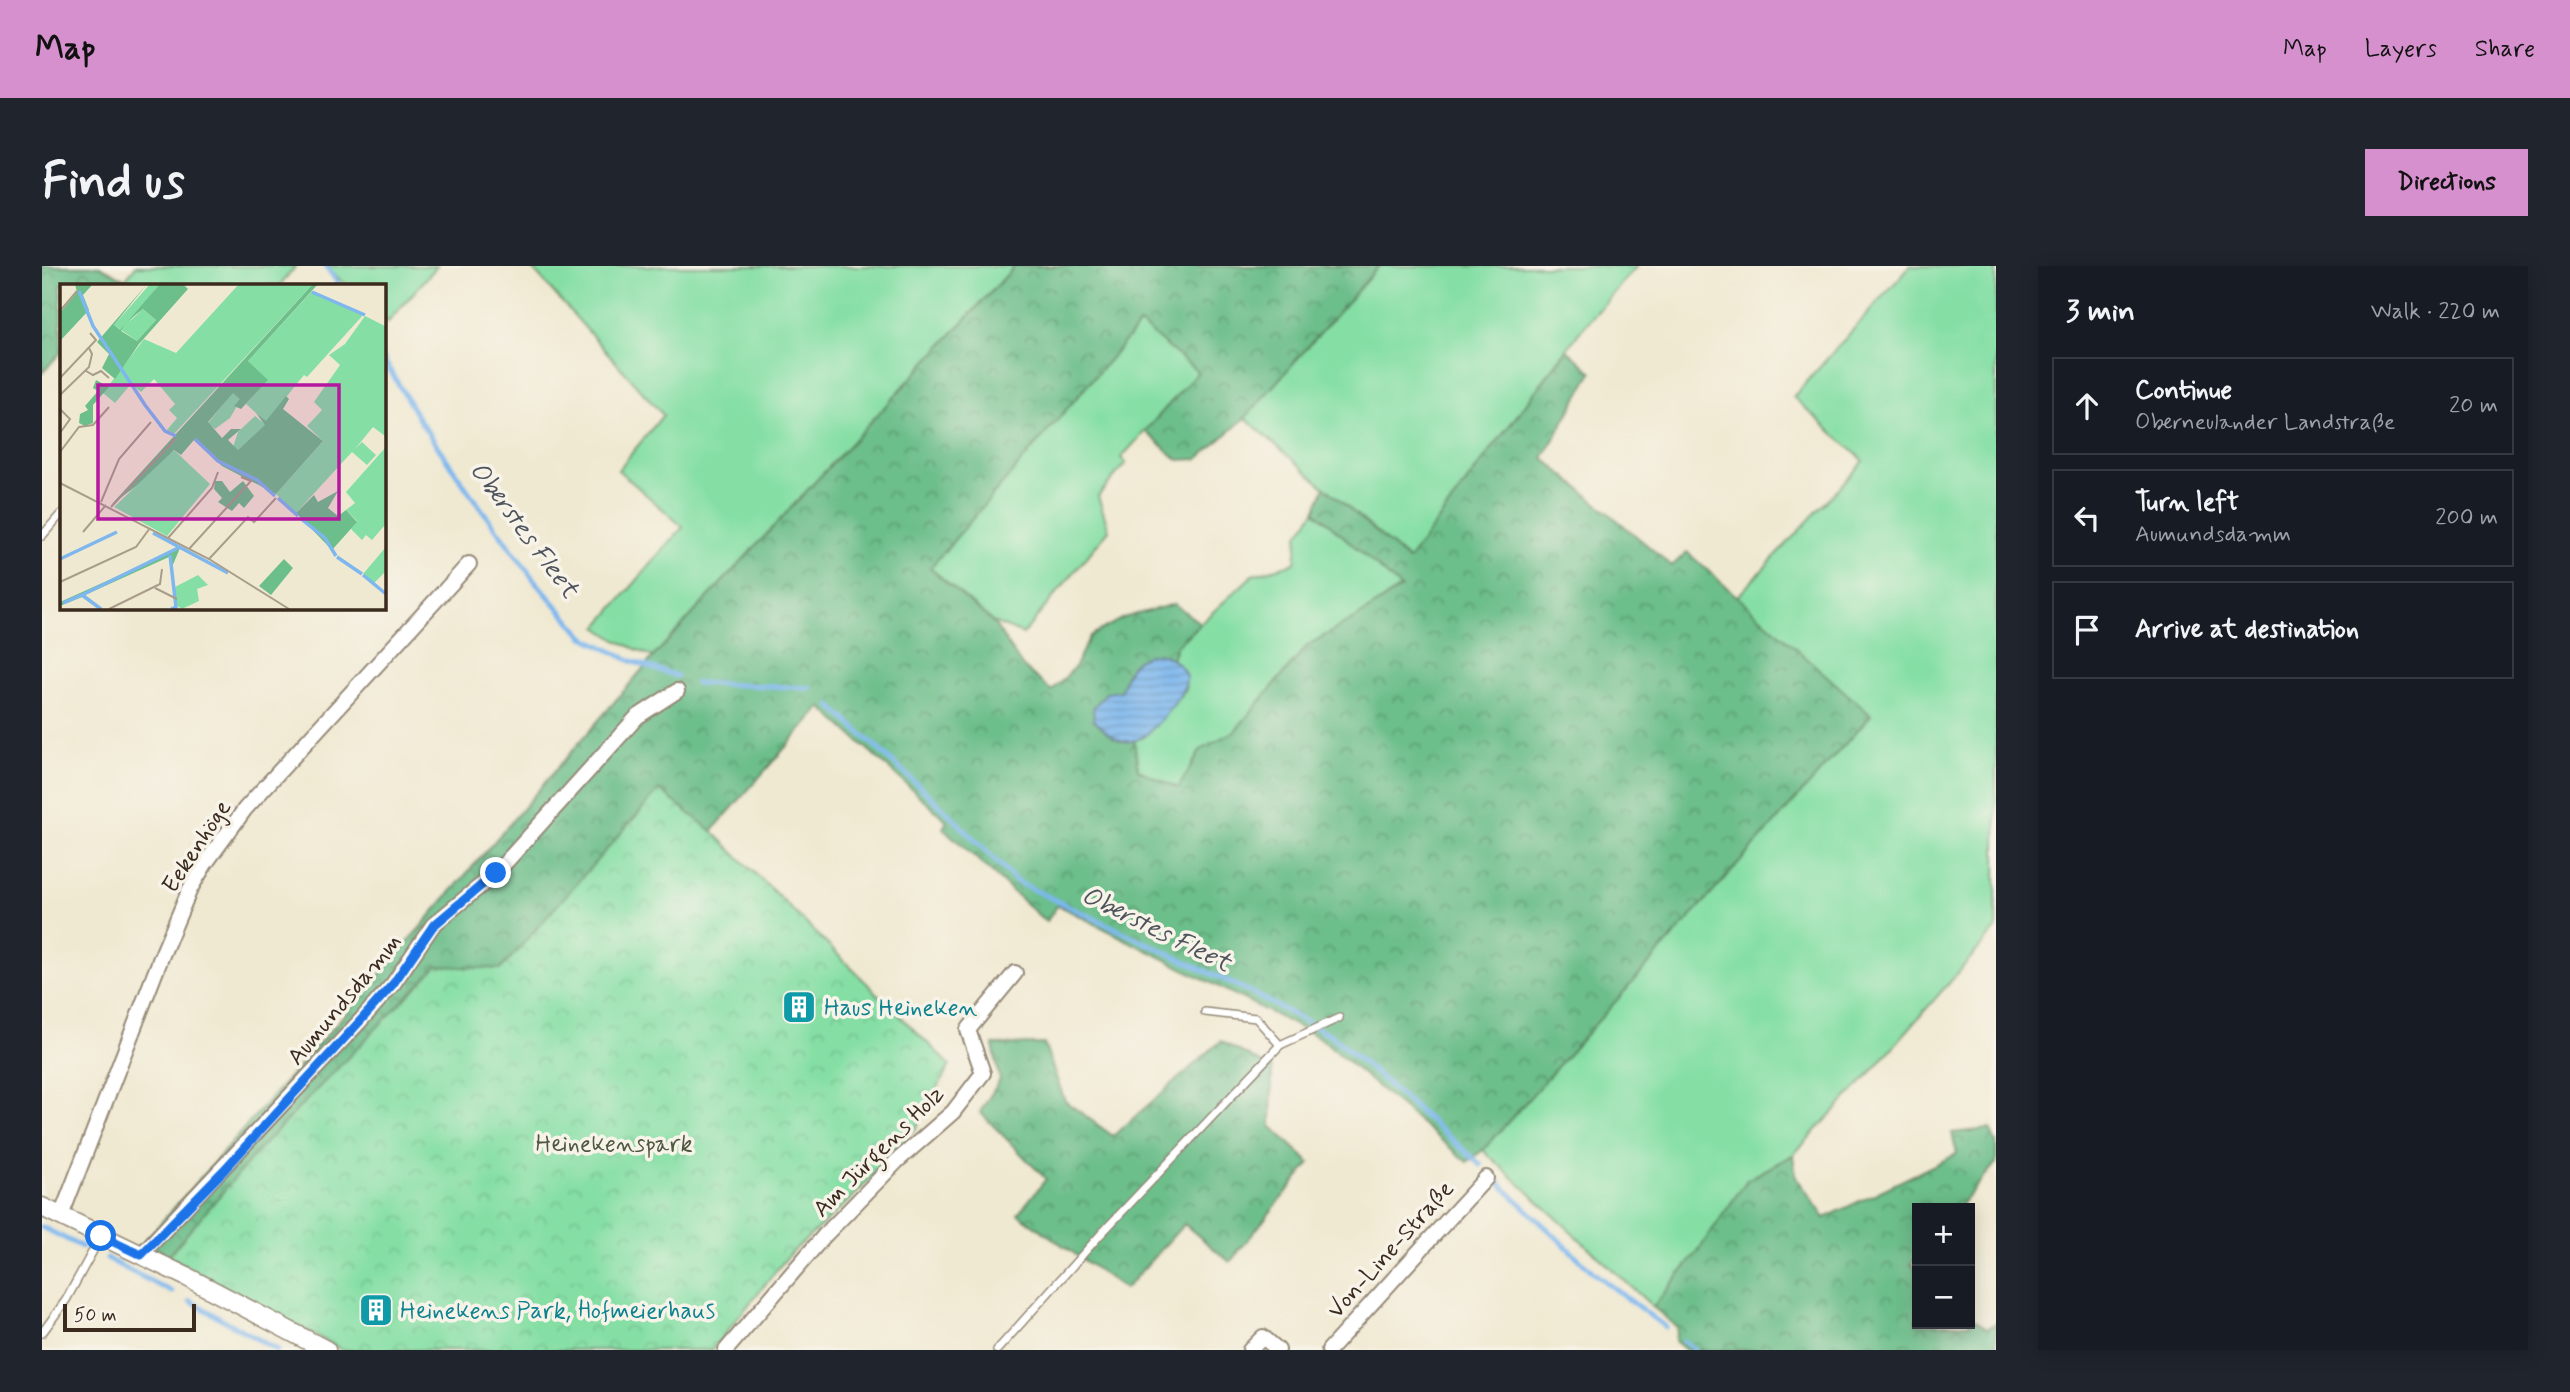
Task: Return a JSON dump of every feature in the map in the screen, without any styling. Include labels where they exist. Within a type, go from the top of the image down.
[{"type":"street","name":"Eekenhöge","points":[[61,1216],[167,944],[190,889],[205,864],[245,809],[470,564]]},
{"type":"street","name":"Aumundsdamm","points":[[141,1255],[224,1170],[385,993],[433,926],[496,873],[637,717],[677,691]]},
{"type":"street","name":"Am Jürgens Holz","points":[[726,1350],[824,1236],[897,1161],[953,1112],[965,1097],[983,1073],[968,1030],[1015,973]]},
{"type":"street","name":"Von-Line-Straße","points":[[1329,1350],[1486,1178]]},
{"type":"street","points":[[42,1207],[326,1350]]},
{"type":"street","points":[[1250,1350],[1263,1337],[1278,1350]]},
{"type":"lane","points":[[42,536],[60,515]]},
{"type":"lane","points":[[1205,1012],[1256,1018],[1280,1045]]},
{"type":"lane","points":[[997,1350],[1101,1234],[1280,1045],[1339,1018]]},
{"type":"lane","points":[[42,1333],[66,1300],[101,1236]]},
{"type":"green space","points":[[42,266],[100,266],[125,279],[121,284],[60,284],[60,353],[42,373]]},
{"type":"green space","points":[[136,266],[296,266],[281,284],[121,284]]},
{"type":"green space","points":[[325,266],[437,266],[388,322],[385,320],[385,284],[345,284]]},
{"type":"green space","points":[[530,266],[1015,266],[653,657],[616,640],[597,627],[683,527],[618,470],[663,415]]},
{"type":"green space","points":[[1015,266],[1379,266],[1245,418],[1198,459],[1178,460],[1145,431],[1198,372],[1140,324],[930,568],[993,622],[1022,666],[1052,691],[1074,668],[1090,636],[1123,618],[1174,604],[1200,623],[1176,646],[1172,659],[1158,653],[1127,672],[1121,691],[1094,720],[1117,739],[1134,740],[1138,770],[1178,788],[1201,750],[1235,731],[1308,645],[1361,615],[1401,588],[1315,511],[1325,487],[1408,560],[1567,350],[1592,372],[1543,458],[1672,566],[1687,552],[1871,715],[1483,1150],[1467,1162],[1320,1038],[1058,905],[1046,922],[943,828],[947,821],[821,707],[712,831],[659,790],[501,969],[437,966],[262,1146],[168,1256],[143,1243],[376,979],[653,657]]},
{"type":"green space","points":[[1379,266],[1637,266],[1582,329],[1408,560],[1245,418]]},
{"type":"green space","points":[[1910,266],[1996,266],[1996,929],[1866,1078],[1793,1155],[1747,1180],[1696,1254],[1653,1307],[1483,1150],[1870,716],[1737,597],[1864,461],[1793,397]]},
{"type":"green space","points":[[1140,323],[1198,372],[1121,458],[1126,463],[1098,496],[1109,530],[1023,634],[993,622],[930,568]]},
{"type":"green space","points":[[1315,511],[1401,587],[1361,615],[1308,645],[1235,731],[1201,750],[1178,789],[1138,770],[1134,740],[1144,737],[1186,689],[1181,668],[1172,659],[1176,646],[1253,575],[1295,563],[1298,535]]},
{"type":"green space","name":"Heinekenspark","points":[[659,790],[712,831],[950,1065],[915,1130],[854,1196],[788,1256],[712,1350],[342,1350],[168,1256],[262,1146],[437,966],[501,969]]},
{"type":"green space","points":[[1221,1041],[1272,1069],[1271,1126],[1310,1163],[1230,1262],[1184,1224],[1125,1289],[1018,1214],[1046,1179],[980,1112],[1000,1080],[993,1045],[1044,1044],[1065,1101],[1113,1136]]},
{"type":"green space","points":[[1990,1129],[1996,1143],[1996,1163],[1962,1203],[1912,1203],[1912,1329],[1975,1329],[1975,1320],[1987,1328],[1996,1323],[1996,1350],[1686,1350],[1675,1341],[1677,1327],[1653,1307],[1696,1254],[1747,1180],[1793,1155],[1796,1177],[1825,1218],[1957,1154],[1952,1133]]},
{"type":"water","points":[[1158,653],[1182,668],[1186,677],[1183,691],[1146,735],[1131,741],[1121,740],[1108,733],[1094,720],[1093,708],[1106,693],[1121,691],[1132,664]]},
{"type":"waterway","name":"Oberstes Fleet","points":[[326,266],[338,284]]},
{"type":"waterway","name":"Oberstes Fleet","points":[[385,361],[420,421],[469,492],[535,581],[584,637],[631,661],[677,676]]},
{"type":"waterway","name":"Oberstes Fleet","points":[[696,683],[810,688]]},
{"type":"waterway","name":"Oberstes Fleet","points":[[831,706],[943,808],[1017,882],[1244,989],[1331,1035],[1481,1165]]},
{"type":"waterway","name":"Oberstes Fleet","points":[[1496,1180],[1594,1273],[1665,1327]]},
{"type":"waterway","points":[[42,1227],[82,1247]]},
{"type":"waterway","points":[[107,1259],[172,1292]]},
{"type":"waterway","points":[[190,1301],[277,1350]]},
{"type":"waterway","name":"Oberstes Fleet","points":[[1683,1341],[1695,1350]]},
{"type":"place","name":"Haus Heineken","points":[[799,1007]]},
{"type":"place","name":"Heinekens Park, Hofmeierhaus","points":[[376,1310]]},
{"type":"route","points":[[101,1236],[141,1255],[224,1170],[362,1019],[393,984],[433,926],[496,873]]}]
